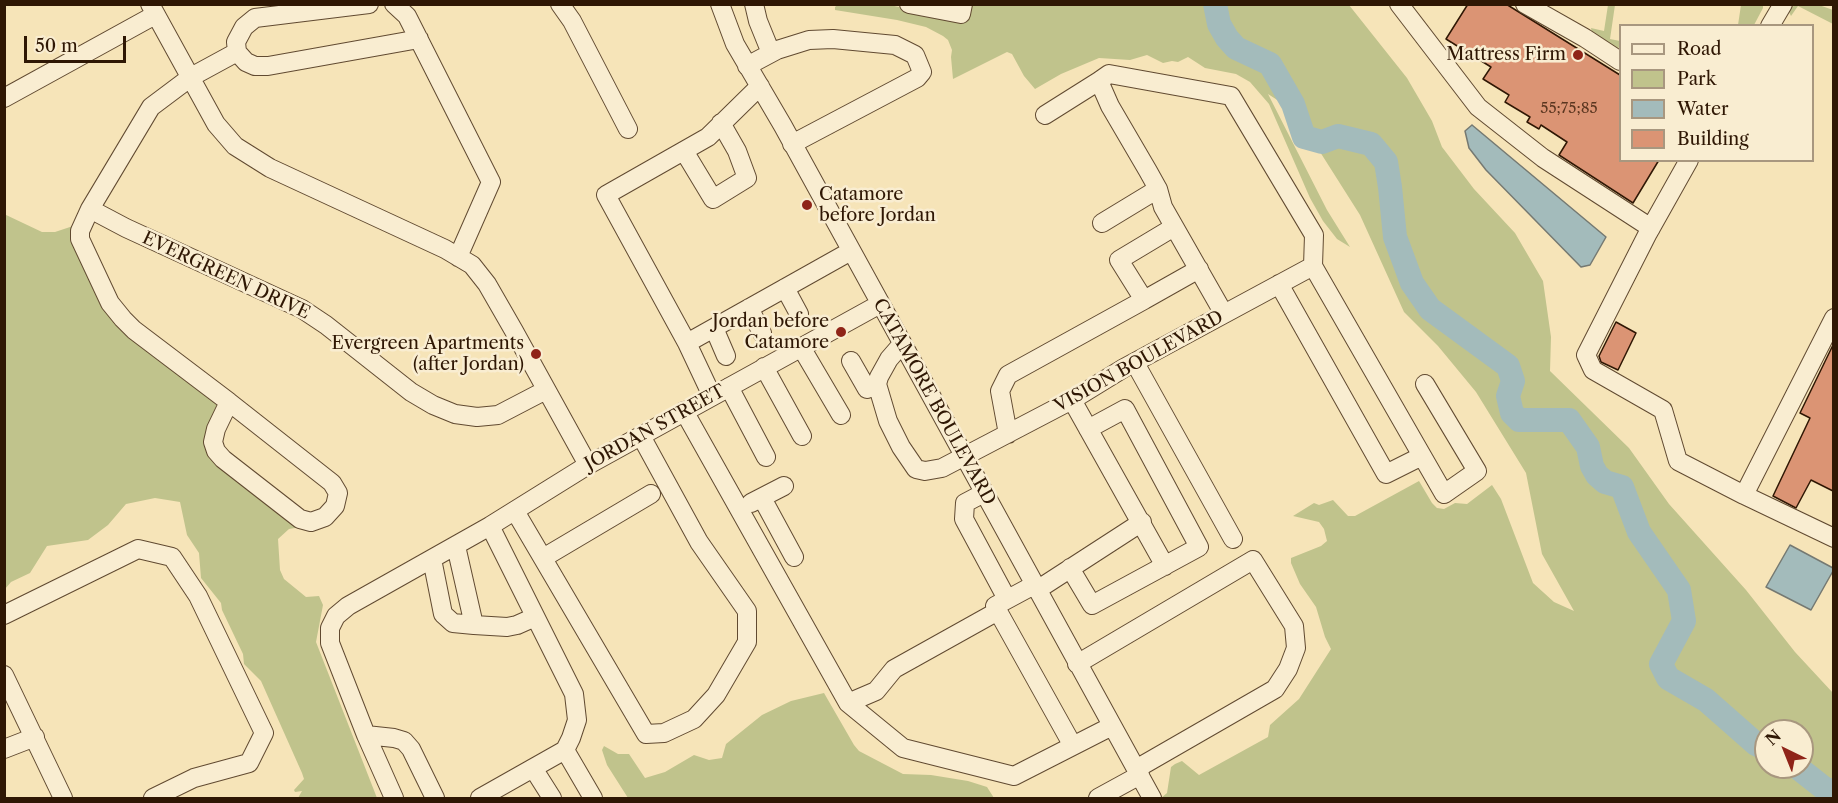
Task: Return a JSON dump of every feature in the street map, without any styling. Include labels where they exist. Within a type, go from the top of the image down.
[{"type":"street","points":[[369,4],[255,18],[244,27],[236,42],[237,52],[246,62],[255,66],[268,66],[420,39]]},
{"type":"street","points":[[393,4],[407,16],[420,39],[491,182],[458,257]]},
{"type":"street","points":[[560,4],[572,21],[628,129]]},
{"type":"street","name":"CATAMORE BOULEVARD","points":[[720,4],[735,44],[1152,798]]},
{"type":"street","points":[[754,4],[771,53]]},
{"type":"street","points":[[909,4],[961,14],[963,4]]},
{"type":"street","points":[[1399,4],[1478,107],[1543,158],[1651,228]]},
{"type":"street","points":[[1525,4],[1619,60]]},
{"type":"street","points":[[1771,24],[1783,4]]},
{"type":"street","points":[[4,98],[153,10],[216,124],[235,146],[270,168],[445,249],[472,265],[487,284],[588,465]]},
{"type":"street","points":[[747,66],[771,53],[809,40],[821,39],[895,45],[915,54],[922,72],[917,78],[792,144]]},
{"type":"street","points":[[230,402],[216,429],[213,442],[216,451],[223,459],[300,519],[311,522],[326,517],[335,506],[338,494],[332,483],[230,402],[134,330],[110,303],[80,240],[80,231],[90,209],[152,107],[191,77],[237,52]]},
{"type":"street","points":[[1045,115],[1108,74],[1231,96],[1314,235],[1313,266],[1444,494],[1477,471],[1425,384]]},
{"type":"street","points":[[1099,81],[1110,106],[1158,189],[1163,207],[1224,314]]},
{"type":"street","points":[[712,396],[687,343],[606,195],[708,137],[760,86]]},
{"type":"street","points":[[684,151],[712,199],[747,178],[737,151],[721,123]]},
{"type":"street","points":[[1688,162],[1651,228],[1586,355],[1593,370],[1663,410],[1678,461],[1833,538]]},
{"type":"street","points":[[1102,223],[1158,189]]},
{"type":"street","name":"EVERGREEN DRIVE","points":[[90,209],[145,237],[302,309],[411,392],[455,414],[477,417],[498,415],[546,390]]},
{"type":"street","points":[[1144,300],[1119,260],[1174,226]]},
{"type":"street","points":[[687,343],[851,251]]},
{"type":"street","name":"VISION BOULEVARD","points":[[877,384],[888,421],[901,447],[916,469],[925,471],[942,468],[1072,400],[1134,363],[1313,266]]},
{"type":"street","points":[[1008,434],[1000,392],[1008,375],[1199,269]]},
{"type":"street","points":[[1279,284],[1386,474],[1422,456]]},
{"type":"street","points":[[785,288],[799,314]]},
{"type":"street","name":"JORDAN STREET","points":[[394,798],[366,735],[330,643],[330,628],[336,616],[348,606],[456,546],[588,465],[880,304]]},
{"type":"street","points":[[749,308],[762,333]]},
{"type":"street","points":[[1744,495],[1833,318]]},
{"type":"street","points":[[714,328],[726,356]]},
{"type":"street","points":[[851,361],[867,389],[877,384],[889,359],[902,345]]},
{"type":"street","points":[[801,347],[841,415]]},
{"type":"street","points":[[1134,363],[1233,539]]},
{"type":"street","points":[[764,367],[802,436]]},
{"type":"street","points":[[729,387],[766,457]]},
{"type":"street","points":[[1072,400],[1165,566]]},
{"type":"street","points":[[1070,568],[1092,605],[1199,547],[1125,409],[1088,429]]},
{"type":"street","points":[[684,411],[848,703],[903,748],[1014,776],[1112,726]]},
{"type":"street","points":[[515,511],[646,734],[664,733],[694,718],[716,695],[747,642],[747,610],[699,542],[641,436]]},
{"type":"street","points":[[739,509],[784,486]]},
{"type":"street","points":[[984,493],[965,503],[964,519],[1003,605],[1073,746]]},
{"type":"street","points":[[543,558],[651,494]]},
{"type":"street","points":[[762,498],[794,557]]},
{"type":"street","points":[[848,703],[876,691],[894,669],[1070,568],[1142,522]]},
{"type":"street","points":[[480,798],[510,791],[533,768],[565,750],[572,738],[577,720],[574,694],[490,526]]},
{"type":"street","points":[[456,546],[474,625]]},
{"type":"street","points":[[4,615],[138,549],[172,557],[198,596],[264,732],[249,763],[194,778],[153,798]]},
{"type":"street","points":[[433,559],[442,614],[453,623],[507,627],[535,617]]},
{"type":"street","points":[[1077,664],[1253,560],[1294,626],[1296,648],[1288,669],[1275,689],[1098,798]]},
{"type":"street","points":[[4,675],[63,798]]},
{"type":"street","points":[[366,735],[404,741],[411,748],[435,798]]},
{"type":"street","points":[[4,748],[35,737]]},
{"type":"street","points":[[565,750],[593,798]]},
{"type":"street","points":[[533,768],[552,798]]},
{"type":"green space","points":[[838,4],[890,5],[912,10],[917,4],[1349,5],[1407,78],[1432,121],[1442,147],[1474,189],[1515,233],[1543,281],[1551,337],[1550,371],[1629,448],[1669,504],[1746,590],[1795,652],[1833,693],[1833,798],[1161,798],[1167,793],[1171,767],[1175,764],[1182,761],[1199,775],[1268,737],[1270,725],[1299,699],[1331,649],[1316,607],[1300,584],[1291,563],[1291,558],[1321,546],[1327,541],[1324,529],[1319,522],[1293,516],[1314,503],[1319,505],[1333,500],[1348,516],[1355,516],[1419,481],[1432,503],[1437,508],[1444,509],[1455,503],[1467,504],[1492,485],[1501,499],[1533,583],[1554,602],[1574,611],[1542,554],[1526,473],[1476,392],[1438,346],[1404,312],[1360,215],[1315,144],[1288,107],[1268,94],[1327,210],[1350,247],[1337,239],[1323,221],[1310,198],[1269,104],[1250,82],[1236,74],[1205,68],[1188,57],[1178,62],[1163,63],[1147,55],[1130,60],[1099,58],[1061,74],[1035,89],[1024,76],[1012,54],[1007,52],[953,79],[952,50],[948,40],[943,36],[926,27],[897,20],[835,10]]},
{"type":"green space","points":[[1795,4],[1819,5],[1833,10],[1833,24],[1798,6],[1791,16],[1789,12]]},
{"type":"green space","points":[[1608,5],[1615,5],[1610,39],[1619,41],[1619,47],[1615,49],[1592,33],[1591,28],[1604,31]]},
{"type":"green space","points":[[1741,5],[1763,5],[1755,24],[1738,24]]},
{"type":"green space","points":[[4,214],[42,232],[55,232],[73,226],[109,302],[223,398],[213,445],[301,527],[289,529],[278,539],[280,570],[284,579],[306,597],[319,596],[323,605],[316,642],[377,798],[298,798],[302,791],[295,792],[294,790],[304,779],[302,773],[261,681],[244,664],[243,654],[222,610],[221,603],[201,578],[199,553],[187,535],[180,502],[155,498],[126,504],[108,525],[88,540],[47,546],[30,573],[11,582],[5,589]]},
{"type":"green space","points":[[824,693],[859,751],[903,774],[931,775],[968,781],[987,787],[994,798],[628,798],[607,765],[602,750],[604,746],[618,754],[629,754],[645,778],[665,772],[694,755],[709,760],[722,758],[726,744],[762,715],[791,701]]},
{"type":"water","points":[[1472,125],[1606,237],[1590,265],[1581,267],[1486,170],[1469,148],[1465,131]]},
{"type":"water","points":[[1790,545],[1833,568],[1811,610],[1766,587]]},
{"type":"building","points":[[1468,4],[1506,4],[1619,74],[1619,162],[1658,162],[1633,203],[1559,155],[1567,142],[1541,125],[1539,129],[1527,122],[1530,117],[1505,102],[1509,95],[1483,79],[1491,67],[1446,39]]},
{"type":"building","points":[[1616,322],[1636,333],[1618,370],[1601,362],[1599,356]]},
{"type":"building","points":[[1833,345],[1833,491],[1811,480],[1796,508],[1773,496],[1810,418],[1800,413]]},
{"type":"waterway","points":[[1215,4],[1219,24],[1236,48],[1270,64],[1293,104],[1304,137],[1322,142],[1338,136],[1371,144],[1386,162],[1395,237],[1412,283],[1430,309],[1508,366],[1513,381],[1508,396],[1512,413],[1519,420],[1569,420],[1588,447],[1592,466],[1597,475],[1605,482],[1622,487],[1639,532],[1679,590],[1684,621],[1661,664],[1668,678],[1706,700],[1754,742]]},
{"type":"waterway","points":[[1812,779],[1825,789],[1834,791]]},
{"type":"place","name":"Mattress Firm","points":[[1578,55]]},
{"type":"place","name":"Catamore before Jordan","points":[[807,205]]},
{"type":"place","name":"Jordan before Catamore","points":[[841,332]]},
{"type":"place","name":"Evergreen Apartments (after Jordan)","points":[[536,354]]}]
